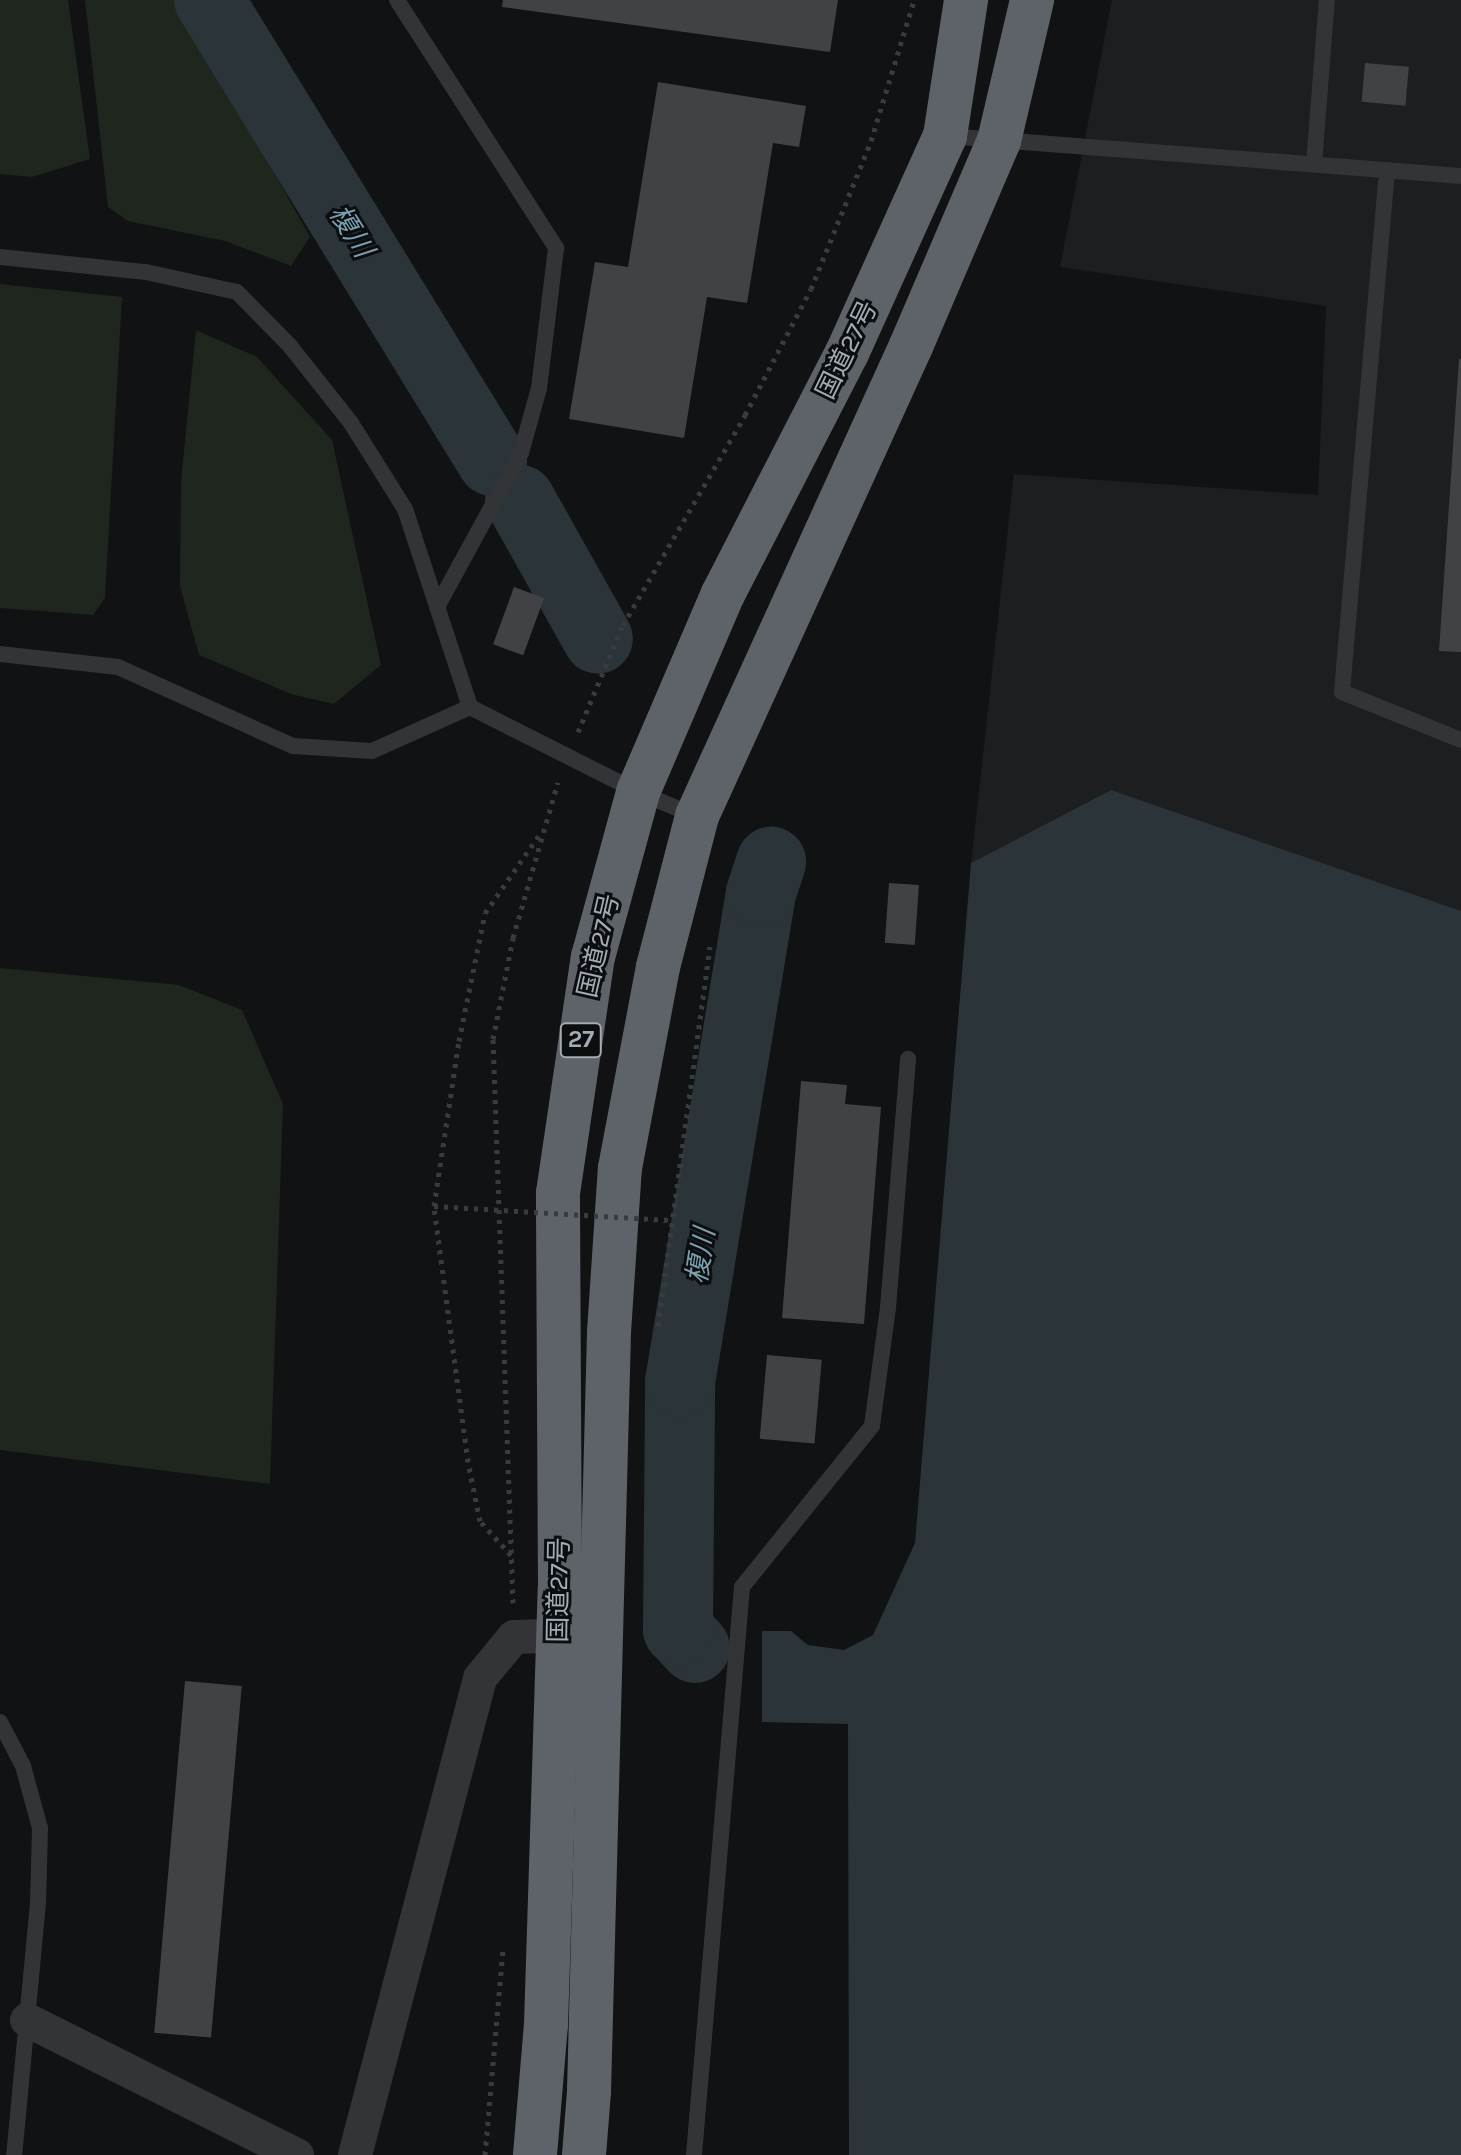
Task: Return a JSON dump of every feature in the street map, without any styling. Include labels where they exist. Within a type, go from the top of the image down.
[{"type":"highway","name":"国道27号","points":[[584,2155],[580,1635],[558,1193],[593,957],[638,792],[723,594],[847,353],[945,136],[966,0]]},
{"type":"highway","name":"国道27号","points":[[535,2155],[609,1332],[620,1168],[658,967],[697,816],[911,346],[999,141],[1032,0]]},
{"type":"street","points":[[355,2155],[480,1678],[514,1637],[580,1635]]},
{"type":"street","points":[[27,2020],[297,2155]]},
{"type":"lane","points":[[397,0],[556,248],[539,388],[521,453],[437,607]]},
{"type":"lane","points":[[1314,164],[1327,0]]},
{"type":"lane","points":[[945,136],[1461,176]]},
{"type":"lane","points":[[1387,170],[1342,692],[1461,740]]},
{"type":"lane","points":[[0,257],[146,272],[237,292],[290,346],[351,423],[405,509],[470,707],[638,792],[697,816]]},
{"type":"lane","points":[[0,654],[118,667],[293,746],[372,751],[470,707]]},
{"type":"lane","points":[[694,2155],[742,1587],[872,1426],[888,1308],[908,1059]]},
{"type":"lane","points":[[0,1722],[23,1766],[40,1828],[38,1903],[14,2155]]},
{"type":"path","points":[[511,1555],[480,1521],[434,1206],[459,1041],[485,913],[542,830]]},
{"type":"path","points":[[658,1326],[711,937]]},
{"type":"path","points":[[434,1206],[673,1220]]},
{"type":"path","points":[[485,2155],[503,1945]]},
{"type":"shaded area","points":[[0,0],[68,0],[90,159],[32,177],[0,174]]},
{"type":"shaded area","points":[[85,0],[178,0],[310,237],[291,266],[225,241],[128,221],[108,207]]},
{"type":"shaded area","points":[[1112,0],[1461,0],[1461,920],[1111,790],[971,863],[1014,474],[1318,495],[1326,306],[1060,267]]},
{"type":"shaded area","points":[[0,284],[122,297],[105,598],[93,615],[0,608]]},
{"type":"shaded area","points":[[196,330],[257,357],[332,440],[381,665],[334,704],[291,694],[199,655],[180,586],[181,481]]},
{"type":"shaded area","points":[[1111,790],[1461,911],[1461,2155],[849,2155],[848,1724],[762,1722],[762,1631],[791,1631],[808,1645],[844,1650],[873,1635],[915,1543],[971,863]]},
{"type":"shaded area","points":[[0,968],[179,985],[242,1010],[283,1104],[270,1484],[0,1450]]},
{"type":"building","points":[[503,0],[838,0],[830,52],[502,7]]},
{"type":"building","points":[[1365,63],[1409,67],[1405,106],[1362,102]]},
{"type":"building","points":[[658,82],[806,106],[799,147],[773,143],[747,303],[707,297],[684,438],[569,419],[595,262],[628,267]]},
{"type":"building","points":[[1461,359],[1461,652],[1439,651]]},
{"type":"building","points":[[514,587],[544,598],[523,655],[493,644]]},
{"type":"building","points":[[889,883],[919,885],[915,945],[885,943]]},
{"type":"building","points":[[801,1081],[847,1085],[845,1104],[881,1107],[864,1324],[782,1318]]},
{"type":"building","points":[[767,1355],[822,1360],[814,1443],[760,1439]]},
{"type":"building","points":[[185,1681],[242,1686],[211,2038],[154,2033]]},
{"type":"waterway","name":"榎川","points":[[209,0],[492,461]]},
{"type":"waterway","name":"榎川","points":[[520,500],[598,639]]},
{"type":"waterway","name":"榎川","points":[[695,1648],[678,1630],[680,1382],[761,893],[771,862]]}]
